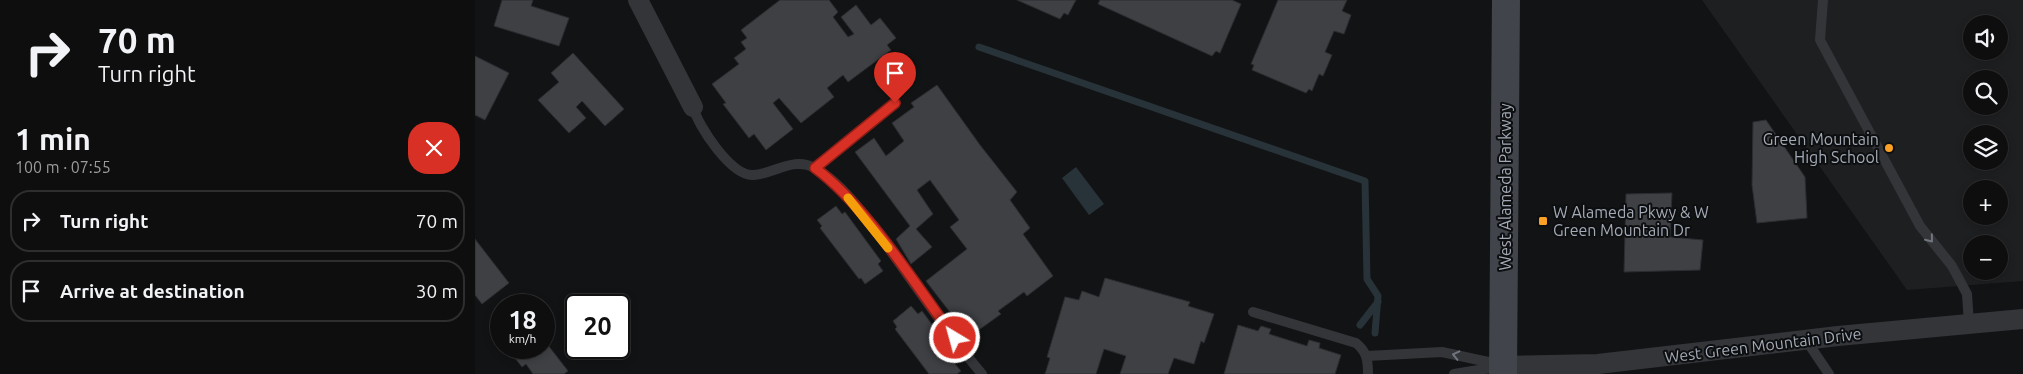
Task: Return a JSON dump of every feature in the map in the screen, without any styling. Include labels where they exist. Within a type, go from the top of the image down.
[{"type":"main road","name":"West Alameda Parkway","points":[[1503,370],[1507,0]]},
{"type":"street","points":[[638,0],[693,107]]},
{"type":"street","name":"West Green Mountain Drive","points":[[1503,370],[1555,366],[1617,368],[1806,340],[2023,319]]},
{"type":"lane","points":[[1823,0],[1820,40],[1920,226],[1952,266],[1967,294],[1969,324]]},
{"type":"lane","points":[[815,168],[895,103]]},
{"type":"lane","points":[[693,107],[700,122],[719,151],[740,172],[755,175],[797,163],[815,168],[843,192],[864,216],[981,374]]},
{"type":"lane","points":[[1253,312],[1347,340],[1363,349],[1367,356],[1368,374]]},
{"type":"lane","points":[[1806,340],[1829,374]]},
{"type":"lane","points":[[1367,356],[1442,352],[1503,370]]},
{"type":"lane","points":[[1454,374],[1503,370]]},
{"type":"shaded area","name":"Green Mountain High School","points":[[1702,0],[2023,0],[2023,281],[1907,290]]},
{"type":"shaded area","points":[[1076,167],[1104,204],[1089,215],[1062,178]]},
{"type":"building","points":[[502,0],[533,0],[531,6],[569,18],[559,46],[494,26]]},
{"type":"building","points":[[780,0],[829,0],[838,12],[833,17],[848,37],[854,34],[841,17],[856,5],[871,25],[880,18],[896,38],[887,45],[891,50],[848,82],[843,75],[827,88],[834,97],[801,123],[779,98],[773,103],[793,129],[766,150],[754,134],[749,138],[723,104],[726,103],[712,84],[739,64],[734,58],[746,49],[741,42],[747,38],[741,30]]},
{"type":"building","points":[[1017,0],[1076,0],[1068,15],[1064,13],[1060,19]]},
{"type":"building","points":[[1100,0],[1232,0],[1241,4],[1220,53],[1216,51],[1212,56],[1098,4]]},
{"type":"building","points":[[1278,0],[1347,0],[1342,11],[1351,15],[1344,34],[1334,31],[1325,52],[1332,55],[1323,76],[1319,74],[1312,91],[1309,89],[1306,93],[1252,70],[1254,65],[1251,64]]},
{"type":"building","points":[[573,53],[624,109],[605,126],[582,101],[576,107],[586,118],[569,133],[538,100],[559,82],[551,73]]},
{"type":"building","points":[[475,56],[509,73],[485,120],[475,115]]},
{"type":"building","points":[[937,85],[1017,192],[1010,200],[1030,228],[1023,234],[1053,276],[1027,296],[1024,292],[998,311],[1001,314],[969,337],[926,281],[967,249],[950,227],[959,220],[930,180],[917,190],[933,214],[916,229],[932,247],[911,264],[896,239],[910,226],[855,152],[874,138],[886,156],[904,141],[892,123],[914,107],[911,103]]},
{"type":"building","points":[[1766,120],[1805,177],[1807,218],[1757,223],[1752,185],[1753,122]]},
{"type":"building","points":[[1672,193],[1670,237],[1703,240],[1700,270],[1624,272],[1626,194]]},
{"type":"building","points":[[836,206],[842,214],[845,212],[881,261],[878,264],[883,271],[865,284],[861,278],[859,279],[820,228],[822,226],[817,220]]},
{"type":"building","points":[[475,239],[509,283],[495,294],[490,294],[490,298],[482,304],[475,295]]},
{"type":"building","points":[[1105,278],[1190,302],[1188,306],[1214,314],[1204,343],[1201,341],[1194,364],[1174,358],[1168,374],[1120,374],[1126,356],[1104,349],[1096,374],[1045,374],[1050,358],[1047,357],[1065,297],[1079,300],[1082,291],[1099,297]]},
{"type":"building","points":[[911,306],[918,314],[922,311],[959,361],[955,364],[961,371],[957,374],[929,374],[895,329],[897,327],[893,321]]},
{"type":"building","points":[[1238,325],[1258,331],[1261,326],[1271,329],[1269,334],[1307,346],[1309,340],[1320,343],[1319,348],[1341,355],[1335,374],[1224,374]]},
{"type":"building","points":[[555,354],[568,371],[564,374],[533,374],[526,364],[522,367],[516,359],[555,359]]},
{"type":"waterway","points":[[979,47],[1365,181],[1367,279],[1378,296],[1375,333]]},
{"type":"waterway","points":[[1360,325],[1378,302]]},
{"type":"slow traffic","points":[[848,198],[888,248]]},
{"type":"place","name":"Green Mountain High School","points":[[1889,148]]},
{"type":"place","name":"W Alameda Pkwy & W Green Mountain Dr","points":[[1543,221]]},
{"type":"route","points":[[895,103],[815,168],[843,192],[864,216],[955,338]]}]
